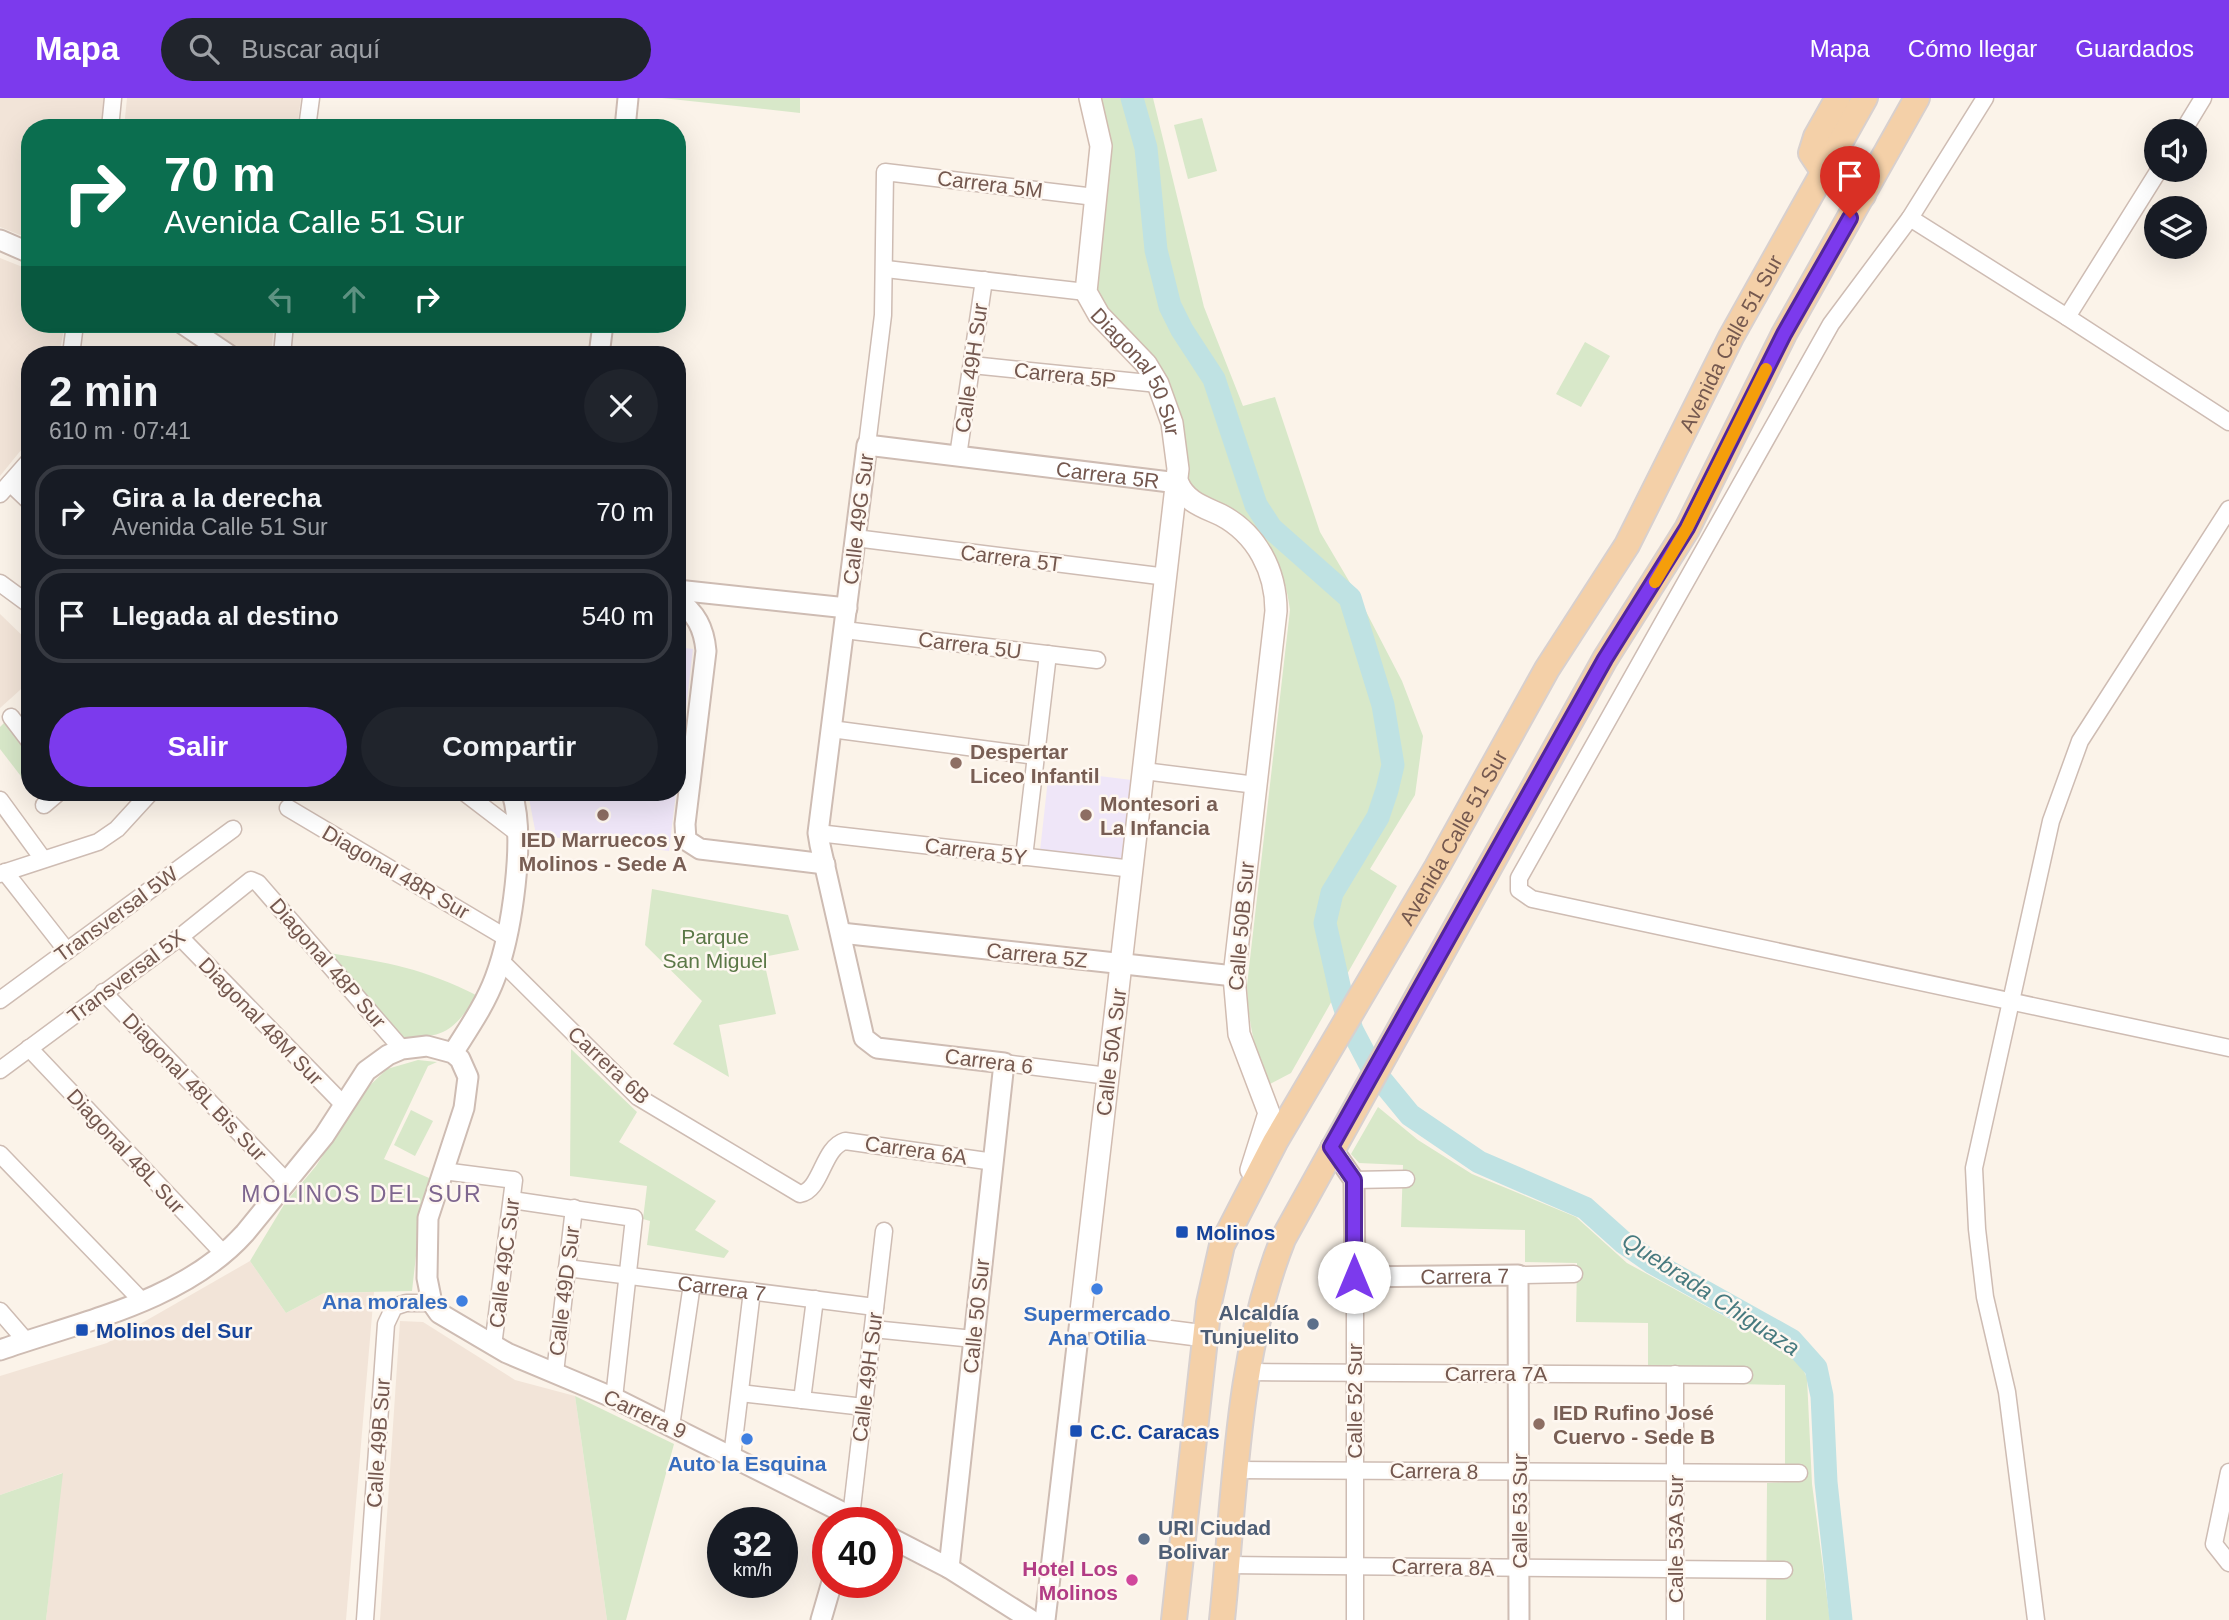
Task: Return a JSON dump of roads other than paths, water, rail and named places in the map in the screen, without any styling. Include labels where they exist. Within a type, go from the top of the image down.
[{"type":"main road","name":"Diagonal 50 Sur","points":[[1090,98],[1101,146],[1086,292],[1099,315],[1137,354],[1158,384],[1175,436],[1178,483]]},
{"type":"main road","points":[[1838,98],[1813,144],[1813,160],[1823,171],[1863,195]]},
{"type":"main road","name":"Avenida Calle 51 Sur","points":[[1174,1620],[1205,1336],[1216,1265],[1229,1230],[1275,1142],[1547,669],[1627,545],[1731,337],[1864,98]]},
{"type":"main road","name":"Avenida Calle 51 Sur","points":[[1222,1620],[1247,1372],[1263,1297],[1293,1217],[1605,659],[1687,528],[1784,334],[1917,98]]},
{"type":"main road","name":"Calle 50A Sur","points":[[1080,1320],[1178,483]]},
{"type":"main road","name":"Carrera 5R","points":[[1178,483],[1190,499],[1231,521],[1252,541],[1270,570],[1276,611]]},
{"type":"main road","name":"Calle 50B Sur","points":[[1229,1230],[1269,1118],[1266,1102],[1239,1034],[1234,976],[1276,611]]},
{"type":"main road","points":[[1080,1320],[1205,1336]]},
{"type":"street","points":[[111,119],[113,98]]},
{"type":"street","points":[[308,119],[311,98]]},
{"type":"street","points":[[626,119],[628,98]]},
{"type":"street","points":[[1984,98],[1910,218],[1831,324],[1518,884],[1524,895],[1532,899],[2229,1048]]},
{"type":"street","points":[[2190,119],[2203,98]]},
{"type":"street","name":"Carrera 5M","points":[[885,172],[1096,197]]},
{"type":"street","name":"Calle 49G Sur","points":[[870,1044],[864,1038],[818,833],[886,269],[885,172]]},
{"type":"street","points":[[2067,317],[2151,182]]},
{"type":"street","points":[[1910,218],[2229,422]]},
{"type":"street","points":[[0,240],[21,249]]},
{"type":"street","points":[[886,269],[1086,292]]},
{"type":"street","name":"Calle 49H Sur","points":[[958,456],[984,280]]},
{"type":"street","points":[[196,333],[216,346]]},
{"type":"street","name":"Carrera 5P","points":[[972,365],[1158,384]]},
{"type":"street","name":"Carrera 5R","points":[[867,444],[1178,483]]},
{"type":"street","points":[[21,470],[5,488],[21,497]]},
{"type":"street","points":[[2036,1620],[2007,1392],[1985,1297],[1974,1168],[2050,821],[2080,741],[2229,509]]},
{"type":"street","name":"Carrera 5T","points":[[855,538],[1167,577]]},
{"type":"street","points":[[0,583],[21,598]]},
{"type":"street","points":[[686,591],[846,608]]},
{"type":"street","points":[[686,606],[702,627],[706,651],[685,824],[686,840],[701,849],[825,863]]},
{"type":"street","name":"Carrera 5U","points":[[844,629],[1097,660]]},
{"type":"street","points":[[1024,857],[1048,654]]},
{"type":"street","points":[[11,717],[21,730]]},
{"type":"street","points":[[831,729],[1036,756]]},
{"type":"street","points":[[1144,771],[1256,785]]},
{"type":"street","points":[[0,800],[43,859]]},
{"type":"street","points":[[44,805],[49,801]]},
{"type":"street","points":[[67,951],[3,873],[109,836],[142,801]]},
{"type":"street","points":[[475,801],[520,835]]},
{"type":"street","points":[[453,1053],[488,994],[500,960],[520,835],[514,801]]},
{"type":"street","name":"Diagonal 48R Sur","points":[[288,808],[505,937]]},
{"type":"street","name":"Transversal 5W","points":[[0,1000],[233,829]]},
{"type":"street","name":"Carrera 5Y","points":[[818,833],[1133,869]]},
{"type":"street","name":"Transversal 5X","points":[[0,1070],[180,937],[251,880]]},
{"type":"street","name":"Diagonal 48P Sur","points":[[251,880],[258,883],[402,1049]]},
{"type":"street","name":"Carrera 5Z","points":[[841,933],[1234,976]]},
{"type":"street","name":"Diagonal 48M Sur","points":[[180,937],[343,1104]]},
{"type":"street","name":"Carrera 6B","points":[[500,960],[638,1097],[804,1194],[839,1143]]},
{"type":"street","name":"Diagonal 48L Bis Sur","points":[[103,992],[287,1182]]},
{"type":"street","name":"Carrera 6","points":[[870,1044],[1108,1076]]},
{"type":"street","points":[[0,1350],[100,1318],[197,1271],[223,1253],[239,1239],[324,1136],[366,1071],[388,1055],[402,1049],[427,1046],[453,1053],[465,1067],[467,1093],[433,1199],[426,1234],[427,1278],[432,1303]]},
{"type":"street","name":"Diagonal 48L Sur","points":[[29,1048],[223,1253]]},
{"type":"street","name":"Calle 50 Sur","points":[[948,1568],[1004,1063]]},
{"type":"street","name":"Carrera 6A","points":[[839,1143],[850,1140],[994,1162]]},
{"type":"street","points":[[1331,1147],[1354,1180],[1406,1179]]},
{"type":"street","points":[[0,1154],[141,1300]]},
{"type":"street","name":"Calle 49C Sur","points":[[443,1171],[514,1180],[493,1346]]},
{"type":"street","name":"Calle 52 Sur","points":[[1354,1180],[1355,1620]]},
{"type":"street","points":[[512,1200],[634,1218],[614,1398]]},
{"type":"street","name":"Calle 49D Sur","points":[[555,1373],[574,1208]]},
{"type":"street","name":"Calle 49H Sur","points":[[855,1507],[884,1231]]},
{"type":"street","name":"Carrera 7","points":[[567,1268],[875,1307]]},
{"type":"street","name":"Carrera 7","points":[[1354,1277],[1574,1274]]},
{"type":"street","name":"Calle 53 Sur","points":[[1518,1275],[1519,1620]]},
{"type":"street","points":[[671,1426],[692,1284]]},
{"type":"street","points":[[732,1457],[752,1292]]},
{"type":"street","points":[[802,1400],[814,1299]]},
{"type":"street","name":"Calle 49B Sur","points":[[365,1620],[386,1324],[394,1307],[406,1303],[432,1303]]},
{"type":"street","name":"Carrera 9","points":[[432,1303],[449,1321],[493,1346],[614,1398],[827,1507]]},
{"type":"street","points":[[0,1311],[26,1341]]},
{"type":"street","name":"Calle 50A Sur","points":[[1045,1620],[1080,1320]]},
{"type":"street","points":[[873,1329],[974,1339]]},
{"type":"street","name":"Carrera 7A","points":[[1247,1372],[1744,1375]]},
{"type":"street","name":"Calle 53A Sur","points":[[1675,1374],[1675,1620]]},
{"type":"street","points":[[740,1393],[864,1407]]},
{"type":"street","name":"Carrera 8","points":[[1237,1470],[1799,1473]]},
{"type":"street","points":[[2229,1472],[2214,1544],[2229,1563]]},
{"type":"street","points":[[903,1544],[948,1568],[1031,1620]]},
{"type":"street","name":"Carrera 8A","points":[[1227,1565],[1784,1570]]},
{"type":"street","points":[[821,1620],[827,1598]]},
{"type":"waterway","name":"Quebrada Chiguaza","points":[[1132,98],[1146,148],[1156,250],[1170,306],[1182,330],[1214,379],[1256,505],[1271,528],[1350,598],[1383,705],[1393,765],[1387,790],[1378,817],[1332,893],[1325,923],[1342,999],[1352,1030],[1373,1070],[1410,1115],[1479,1162],[1585,1208],[1623,1242],[1653,1263],[1791,1340],[1816,1368],[1822,1396],[1826,1482],[1841,1620]]},
{"type":"place","name":"Despertar Liceo Infantil","points":[[956,763]]},
{"type":"place","name":"IED Marruecos y Molinos - Sede A","points":[[603,815]]},
{"type":"place","name":"Montesori a La Infancia","points":[[1086,815]]},
{"type":"place","name":"Molinos","points":[[1182,1232]]},
{"type":"place","name":"Supermercado Ana Otilia","points":[[1097,1289]]},
{"type":"place","name":"Ana morales","points":[[462,1301]]},
{"type":"place","name":"Alcaldía Tunjuelito","points":[[1313,1324]]},
{"type":"place","name":"Molinos del Sur","points":[[82,1330]]},
{"type":"place","name":"IED Rufino José Cuervo - Sede B","points":[[1539,1424]]},
{"type":"place","name":"C.C. Caracas","points":[[1076,1431]]},
{"type":"place","name":"Auto la Esquina","points":[[747,1439]]},
{"type":"place","name":"URI Ciudad Bolivar","points":[[1144,1539]]},
{"type":"place","name":"Hotel Los Molinos","points":[[1132,1580]]},
{"type":"district","name":"MOLINOS DEL SUR","points":[[362,1194]]},
{"type":"park label","name":"Parque San Miguel","points":[[715,948]]}]
